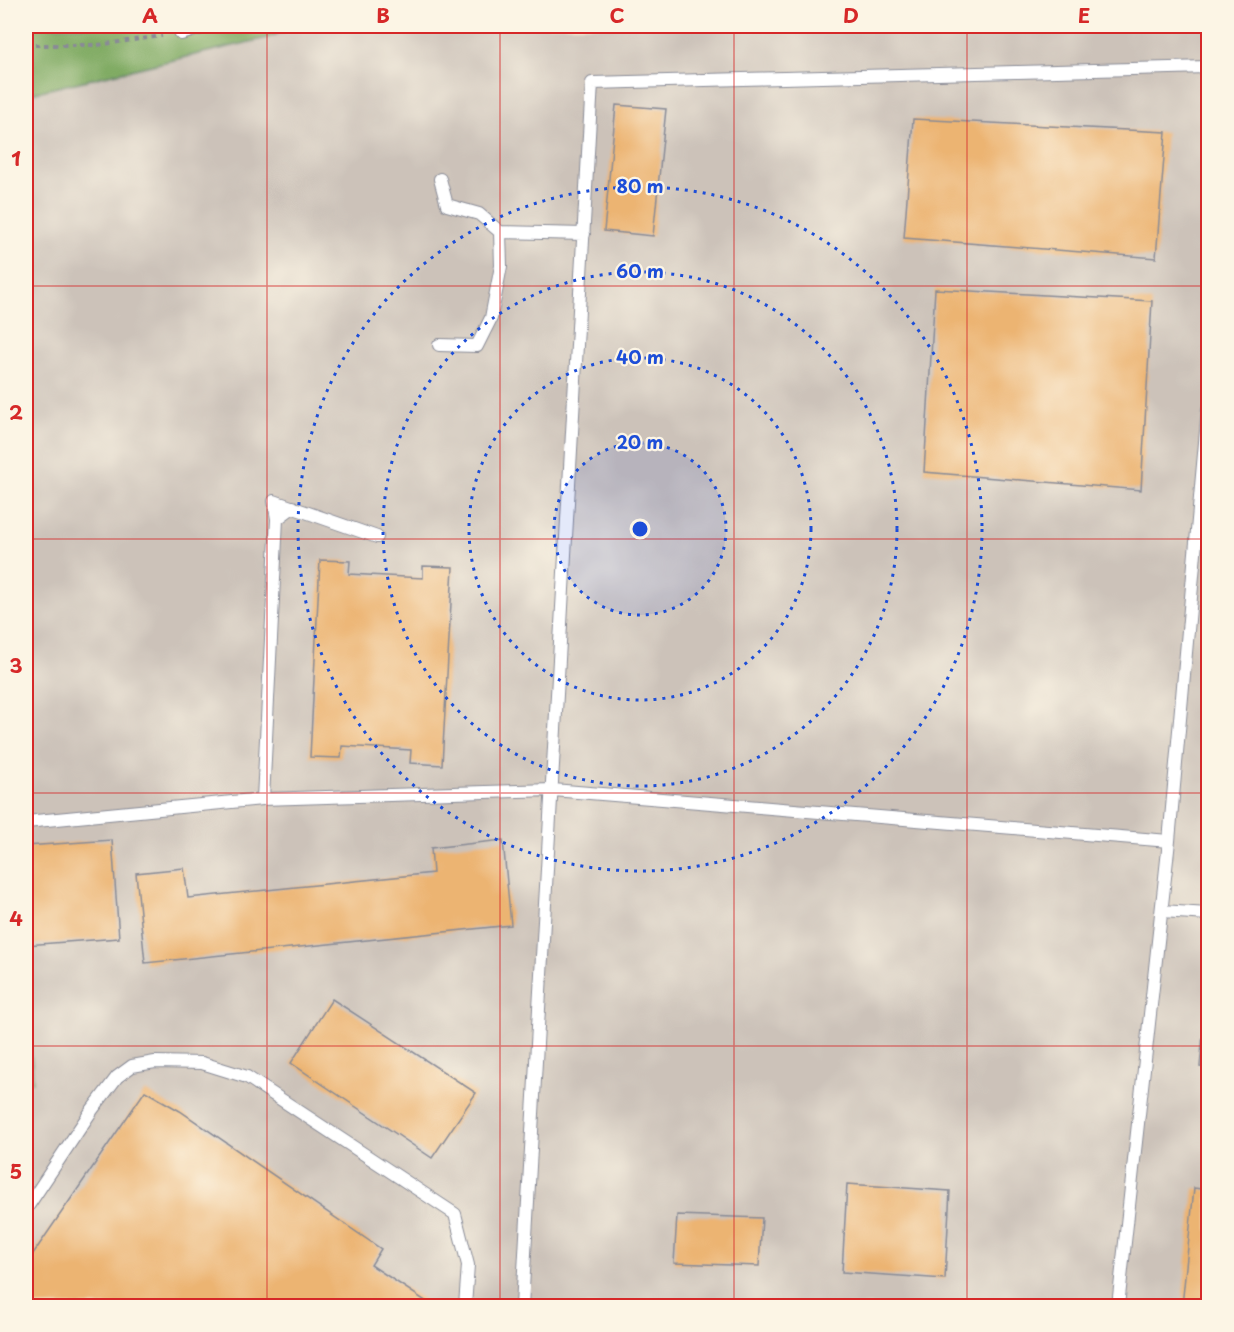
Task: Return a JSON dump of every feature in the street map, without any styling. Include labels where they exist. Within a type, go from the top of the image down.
[{"type":"lane","points":[[181,34],[209,26]]},
{"type":"lane","points":[[522,1306],[592,83],[1209,67]]},
{"type":"lane","points":[[440,179],[447,205],[479,214],[500,232],[584,234]]},
{"type":"lane","points":[[440,345],[477,346],[491,318],[501,266],[500,232]]},
{"type":"lane","points":[[1118,1306],[1162,911],[1209,409]]},
{"type":"lane","points":[[263,799],[277,519],[293,507],[377,537]]},
{"type":"lane","points":[[26,822],[263,799],[553,789],[1169,841]]},
{"type":"lane","points":[[1162,911],[1209,914]]},
{"type":"lane","points":[[26,1209],[92,1110],[117,1077],[132,1066],[155,1062],[202,1063],[247,1077],[454,1214],[468,1265],[465,1306]]},
{"type":"path","points":[[26,45],[98,45],[181,34]]},
{"type":"shaded area","points":[[297,26],[1208,26],[1208,1306],[26,1306],[26,94],[267,38]]},
{"type":"green space","points":[[26,26],[297,26],[267,38],[26,94]]},
{"type":"green space","points":[[26,1016],[29,1016],[33,1082],[26,1082]]},
{"type":"building","points":[[616,105],[666,109],[653,236],[604,231]]},
{"type":"building","points":[[913,119],[1166,132],[1156,258],[904,238]]},
{"type":"building","points":[[935,289],[1152,301],[1141,490],[924,472]]},
{"type":"building","points":[[320,560],[350,561],[349,574],[423,578],[423,566],[453,567],[442,765],[410,763],[411,750],[342,746],[341,758],[310,757]]},
{"type":"building","points":[[112,840],[119,938],[26,945],[26,846]]},
{"type":"building","points":[[503,840],[511,925],[145,963],[136,873],[184,868],[188,898],[433,873],[431,848]]},
{"type":"building","points":[[1208,989],[1208,1068],[1200,1067]]},
{"type":"building","points":[[332,999],[476,1093],[432,1158],[291,1063]]},
{"type":"building","points":[[145,1091],[180,1111],[381,1249],[371,1265],[433,1306],[26,1306],[26,1264]]},
{"type":"building","points":[[847,1184],[950,1191],[945,1279],[842,1272]]},
{"type":"building","points":[[1194,1188],[1208,1190],[1208,1306],[1182,1306]]},
{"type":"building","points":[[677,1215],[762,1218],[759,1266],[674,1263]]}]
